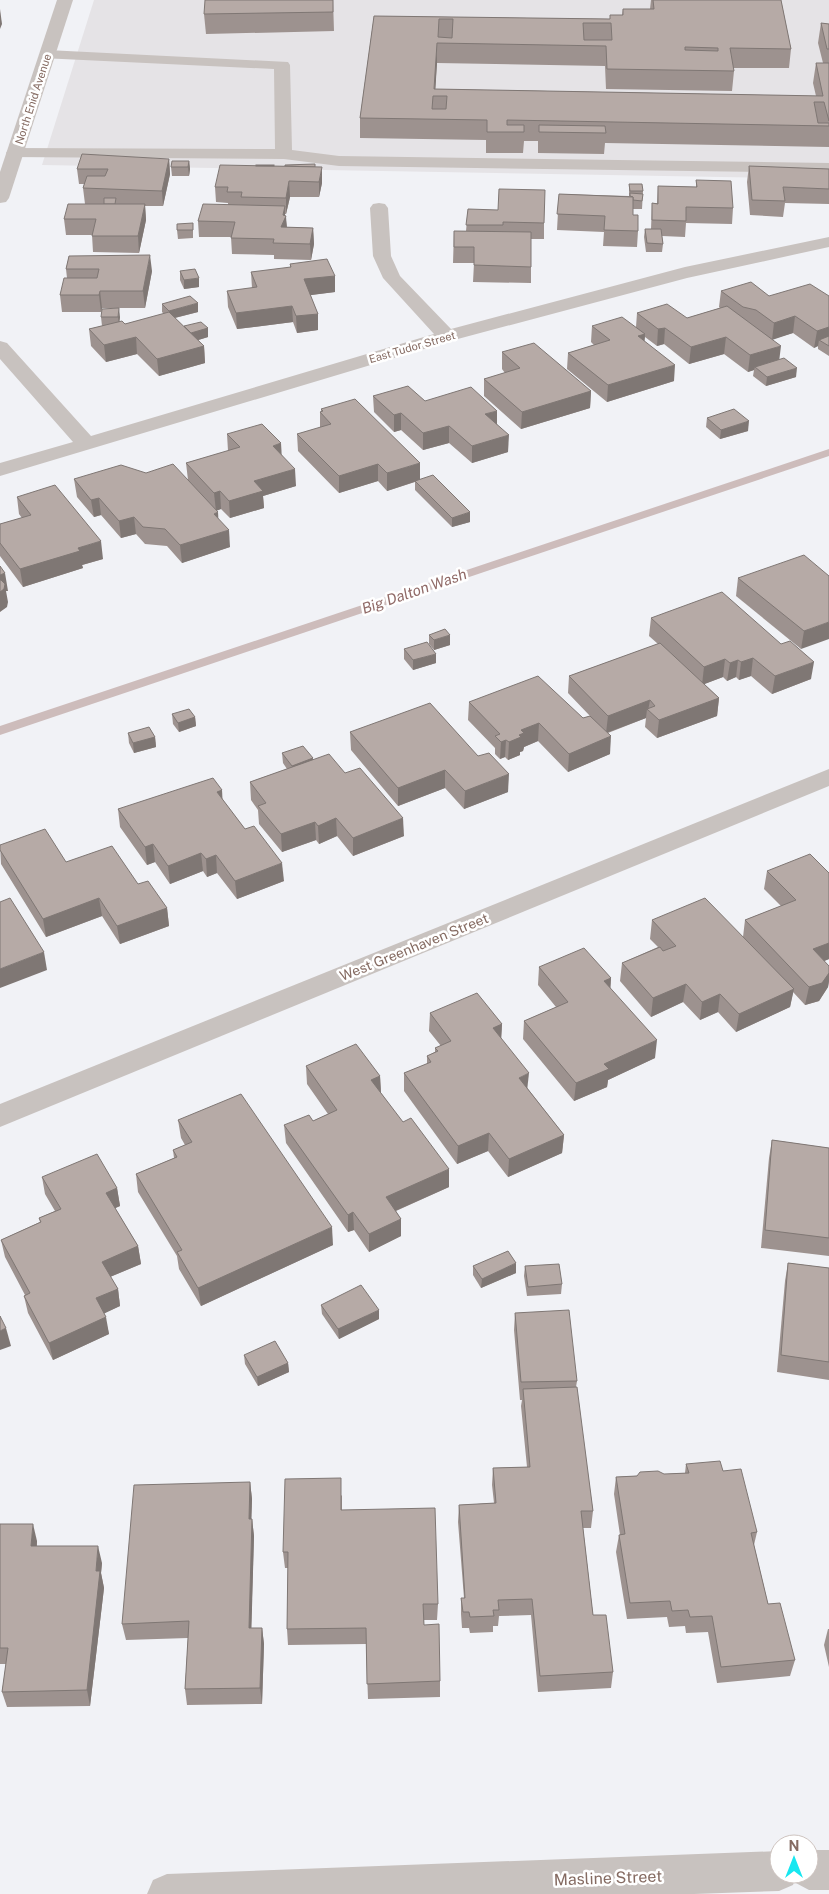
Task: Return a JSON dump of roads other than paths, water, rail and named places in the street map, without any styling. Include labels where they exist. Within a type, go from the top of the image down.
[{"type":"street","name":"North Enid Avenue","points":[[0,198],[66,0]]},
{"type":"street","points":[[47,55],[282,65],[284,154]]},
{"type":"street","points":[[0,135],[21,135]]},
{"type":"street","points":[[15,152],[284,154],[339,161],[829,168]]},
{"type":"street","points":[[379,208],[382,256],[392,278],[447,336]]},
{"type":"street","name":"East Tudor Street","points":[[0,470],[447,336],[684,272],[829,242]]},
{"type":"street","points":[[0,347],[87,445]]},
{"type":"street","name":"West Greenhaven Street","points":[[0,1116],[829,777]]},
{"type":"street","name":"Masline Street","points":[[167,1894],[769,1871]]},
{"type":"waterway","name":"Big Dalton Wash","points":[[0,731],[829,452]]}]
